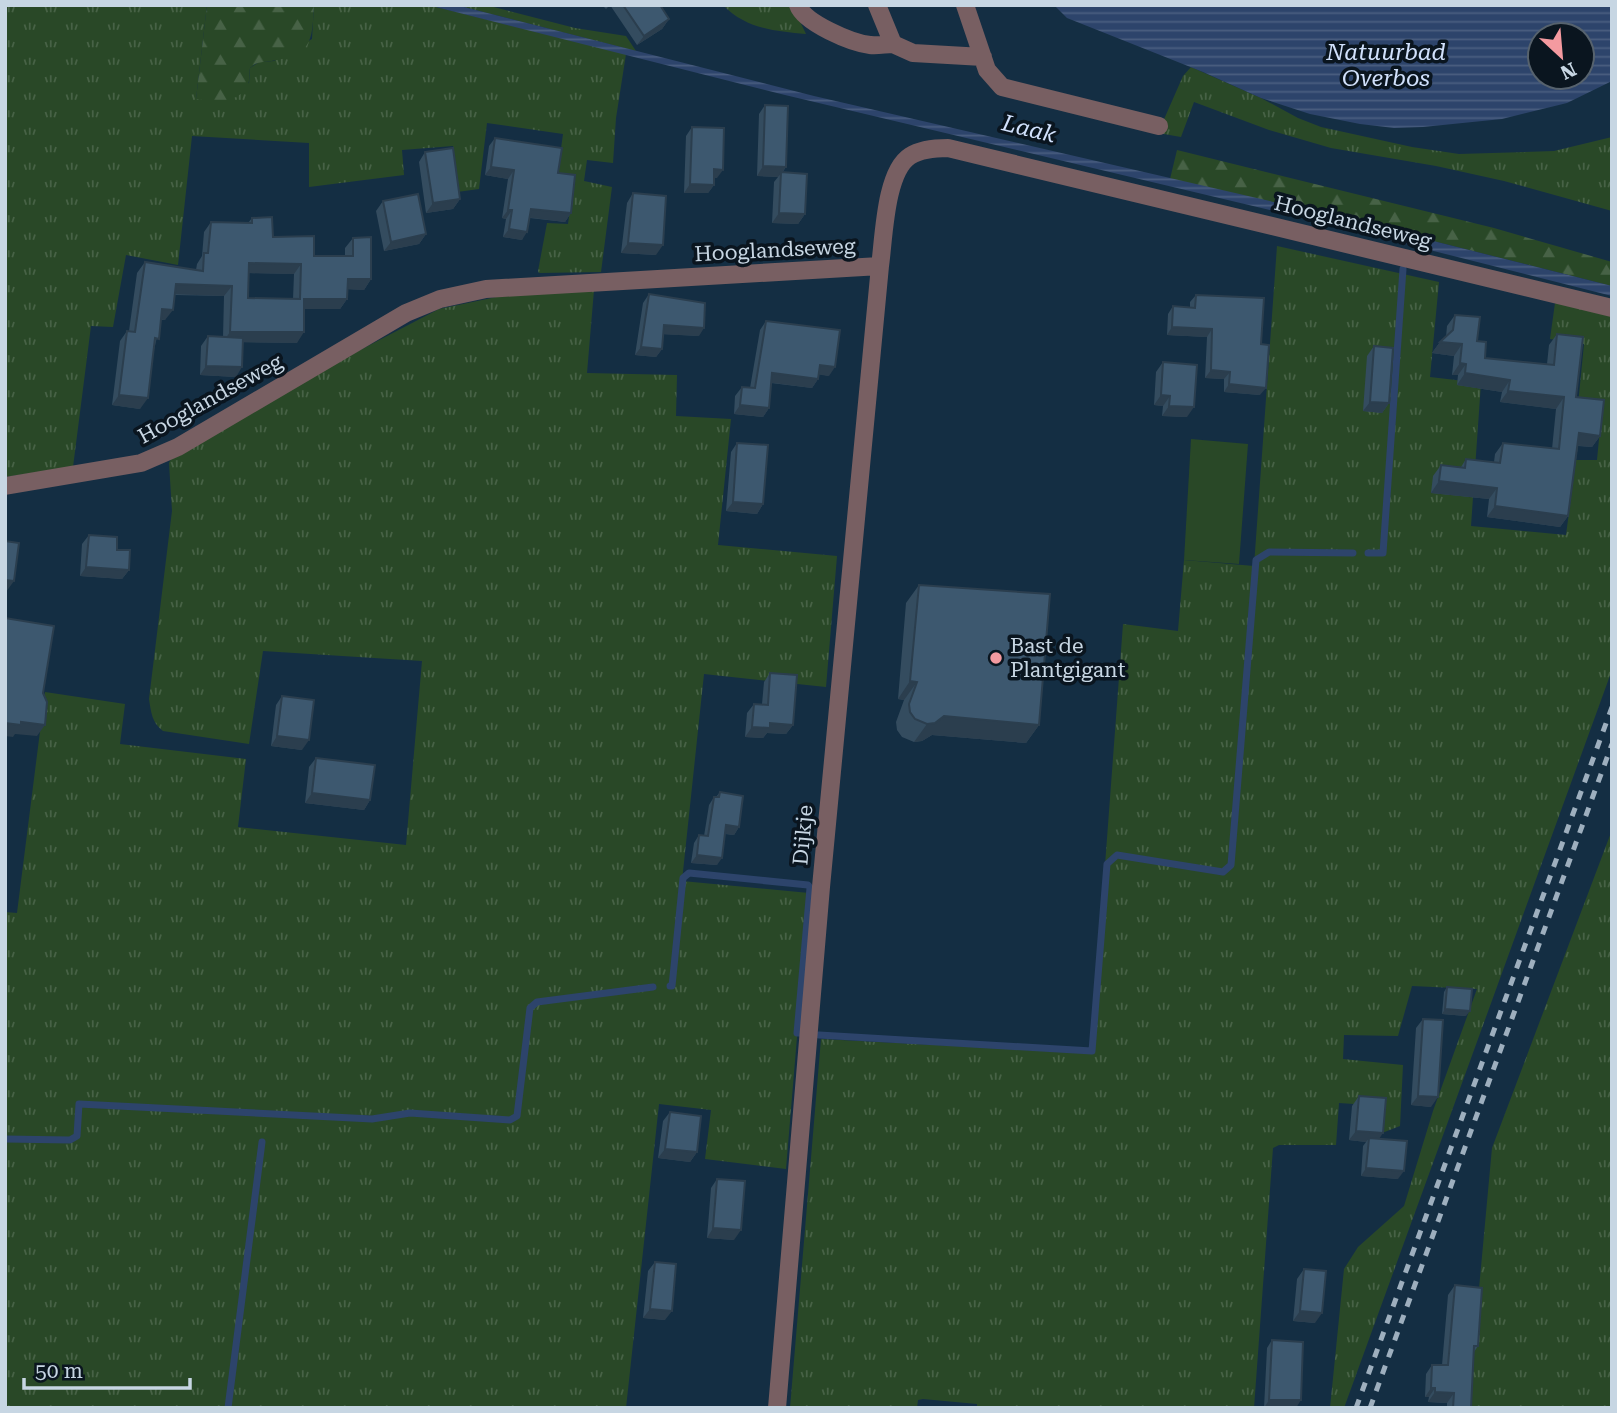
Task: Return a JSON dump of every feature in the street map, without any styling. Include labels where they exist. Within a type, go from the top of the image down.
[{"type":"street","points":[[798,5],[801,12],[816,26],[870,46],[893,44],[913,53],[983,57]]},
{"type":"street","points":[[877,5],[893,44]]},
{"type":"street","points":[[965,5],[987,70],[1002,87],[1159,126]]},
{"type":"street","name":"Hooglandseweg","points":[[5,486],[141,463],[178,447],[407,313],[462,293],[530,285],[880,266],[891,186],[900,167],[912,154],[935,148],[948,148],[1612,308]]},
{"type":"street","name":"Dijkje","points":[[777,1408],[821,887],[880,266]]},
{"type":"green space","points":[[5,5],[207,5],[196,99],[249,83],[250,68],[259,62],[274,61],[312,39],[314,5],[428,5],[626,54],[616,118],[613,163],[587,160],[584,181],[612,187],[601,272],[538,271],[547,223],[568,224],[574,181],[557,178],[563,134],[487,123],[479,189],[457,192],[453,146],[402,150],[404,175],[309,187],[309,143],[192,136],[178,265],[126,255],[113,327],[91,326],[73,467],[5,477]]},
{"type":"green space","points":[[207,5],[314,5],[309,42],[298,53],[289,57],[255,64],[250,68],[248,85],[238,96],[218,101],[196,99]]},
{"type":"green space","points":[[456,5],[486,5],[575,28],[626,36],[636,51]]},
{"type":"green space","points":[[723,5],[792,5],[806,34],[772,30],[751,24]]},
{"type":"green space","points":[[1191,67],[1321,127],[1412,147],[1459,154],[1554,151],[1612,137],[1612,211],[1504,181],[1331,148],[1269,130],[1194,102],[1181,137],[1158,133],[1183,76]]},
{"type":"green space","points":[[1177,150],[1494,228],[1612,262],[1612,286],[1330,215],[1170,179]]},
{"type":"green space","points":[[1277,246],[1439,282],[1430,377],[1481,383],[1471,526],[1566,535],[1576,460],[1597,460],[1602,408],[1578,405],[1584,344],[1550,339],[1555,303],[1612,316],[1612,670],[1344,1408],[1330,1408],[1344,1269],[1358,1247],[1404,1206],[1433,1111],[1477,989],[1412,986],[1398,1036],[1344,1035],[1343,1059],[1403,1065],[1400,1126],[1382,1133],[1384,1106],[1339,1103],[1336,1145],[1279,1145],[1273,1148],[1254,1408],[977,1408],[977,1404],[923,1399],[918,1400],[917,1408],[790,1408],[821,1039],[1091,1053],[1123,624],[1178,631],[1184,560],[1254,566]]},
{"type":"green space","points":[[594,290],[587,373],[677,375],[676,416],[731,419],[718,545],[837,556],[826,687],[704,674],[682,881],[809,893],[786,1169],[705,1159],[711,1110],[659,1104],[626,1408],[5,1408],[5,912],[17,913],[45,692],[125,704],[120,744],[246,759],[238,827],[406,845],[422,661],[263,651],[249,744],[163,731],[154,721],[149,699],[172,511],[169,463],[171,459],[339,361],[439,309],[506,295]]},
{"type":"green space","points":[[1191,439],[1248,444],[1239,564],[1184,560]]},
{"type":"green space","points":[[1612,830],[1612,1408],[1468,1408],[1492,1148]]},
{"type":"water","points":[[428,5],[456,5],[814,96],[1330,215],[1612,286],[1612,296],[1283,213],[785,95]]},
{"type":"water","name":"Natuurbad Overbos","points":[[1054,5],[1612,5],[1612,81],[1596,89],[1596,21],[1526,21],[1526,91],[1592,91],[1567,103],[1502,119],[1423,127],[1394,128],[1360,124],[1310,114],[1261,98],[1067,18]]},
{"type":"building","points":[[623,5],[660,5],[669,19],[644,36]]},
{"type":"building","points":[[765,105],[788,106],[786,167],[763,166]]},
{"type":"building","points":[[692,127],[724,128],[723,170],[714,169],[714,185],[690,184]]},
{"type":"building","points":[[495,138],[562,148],[558,173],[575,175],[571,213],[531,209],[527,232],[509,229],[512,210],[508,210],[514,170],[491,167]]},
{"type":"building","points":[[453,148],[460,199],[433,203],[425,152]]},
{"type":"building","points":[[781,172],[807,174],[805,214],[779,213]]},
{"type":"building","points":[[633,193],[666,196],[663,245],[628,243]]},
{"type":"building","points":[[418,194],[426,234],[391,242],[383,201]]},
{"type":"building","points":[[272,217],[273,237],[314,236],[314,256],[353,256],[353,238],[371,237],[371,279],[348,279],[347,299],[304,299],[304,332],[230,332],[232,286],[176,284],[173,310],[162,309],[159,339],[155,338],[148,398],[119,395],[127,331],[135,332],[145,262],[203,271],[211,222],[252,223],[252,218]],"holes":[[[249,263],[301,264],[300,299],[248,298]]]},
{"type":"building","points":[[649,294],[705,303],[704,328],[664,325],[662,349],[641,347]]},
{"type":"building","points":[[1196,295],[1264,298],[1261,344],[1269,345],[1266,388],[1229,384],[1230,372],[1211,370],[1212,329],[1172,327],[1173,306],[1195,308]]},
{"type":"building","points":[[1455,315],[1480,317],[1477,341],[1486,342],[1485,358],[1554,365],[1557,334],[1583,337],[1576,397],[1604,400],[1600,436],[1579,433],[1568,516],[1495,506],[1497,488],[1439,481],[1441,465],[1465,468],[1466,459],[1500,463],[1503,443],[1559,449],[1564,397],[1508,391],[1510,380],[1465,373],[1466,364],[1460,363],[1462,344],[1440,342],[1453,330]]},
{"type":"building","points":[[766,321],[840,330],[835,367],[820,365],[818,379],[772,373],[769,408],[740,405],[742,387],[755,388]]},
{"type":"building","points":[[208,336],[243,338],[242,367],[206,366]]},
{"type":"building","points":[[1374,346],[1393,348],[1389,403],[1370,402]]},
{"type":"building","points":[[1163,362],[1197,365],[1194,407],[1169,406],[1170,396],[1161,395]]},
{"type":"building","points":[[737,443],[768,445],[763,504],[733,502]]},
{"type":"building","points":[[89,535],[117,537],[117,550],[130,550],[129,570],[86,567]]},
{"type":"building","points":[[5,541],[19,543],[14,581],[5,580]]},
{"type":"building","points":[[919,585],[1050,594],[1039,725],[944,716],[935,723],[927,724],[915,719],[909,704],[917,682],[910,681]]},
{"type":"building","points":[[5,618],[54,626],[43,693],[47,702],[45,725],[5,723]]},
{"type":"building","points":[[770,673],[797,675],[793,725],[770,723],[770,728],[752,727],[754,704],[768,705]]},
{"type":"building","points":[[282,696],[314,700],[309,740],[277,736]]},
{"type":"building","points":[[316,758],[375,765],[370,800],[312,793]]},
{"type":"building","points":[[720,792],[743,796],[739,827],[726,825],[722,858],[697,855],[699,835],[708,836],[714,797],[719,797]]},
{"type":"building","points":[[1447,987],[1472,989],[1470,1011],[1445,1009]]},
{"type":"building","points":[[1423,1019],[1443,1020],[1438,1097],[1418,1096]]},
{"type":"building","points":[[1359,1096],[1386,1098],[1383,1133],[1356,1131]]},
{"type":"building","points":[[670,1112],[701,1116],[697,1152],[665,1149]]},
{"type":"building","points":[[1369,1138],[1407,1141],[1404,1171],[1366,1168]]},
{"type":"building","points":[[717,1179],[745,1181],[741,1230],[713,1228]]},
{"type":"building","points":[[655,1262],[676,1264],[672,1311],[650,1309]]},
{"type":"building","points":[[1304,1269],[1326,1271],[1322,1313],[1300,1311]]},
{"type":"building","points":[[1455,1285],[1482,1288],[1478,1346],[1474,1346],[1471,1408],[1453,1408],[1454,1393],[1435,1392],[1435,1388],[1431,1388],[1432,1365],[1448,1365]]},
{"type":"building","points":[[1272,1340],[1303,1342],[1301,1400],[1269,1400]]},
{"type":"waterway","points":[[1368,553],[1383,553],[1403,269]]},
{"type":"waterway","points":[[819,1035],[1092,1051],[1107,864],[1117,855],[1223,872],[1231,865],[1256,560],[1269,552],[1353,553]]},
{"type":"waterway","points":[[670,986],[683,878],[689,873],[808,885],[810,888],[797,1033],[800,1033]]},
{"type":"waterway","points":[[5,1139],[70,1140],[77,1136],[79,1104],[372,1119],[410,1113],[510,1120],[517,1116],[530,1008],[537,1002],[653,987]]},
{"type":"waterway","points":[[228,1408],[262,1142]]},
{"type":"railway","points":[[1356,1408],[1612,707]]},
{"type":"railway","points":[[1370,1408],[1612,744]]},
{"type":"place","name":"Bast de Plantgigant","points":[[996,658]]},
{"type":"water label","name":"Laak","points":[[1029,129]]}]
